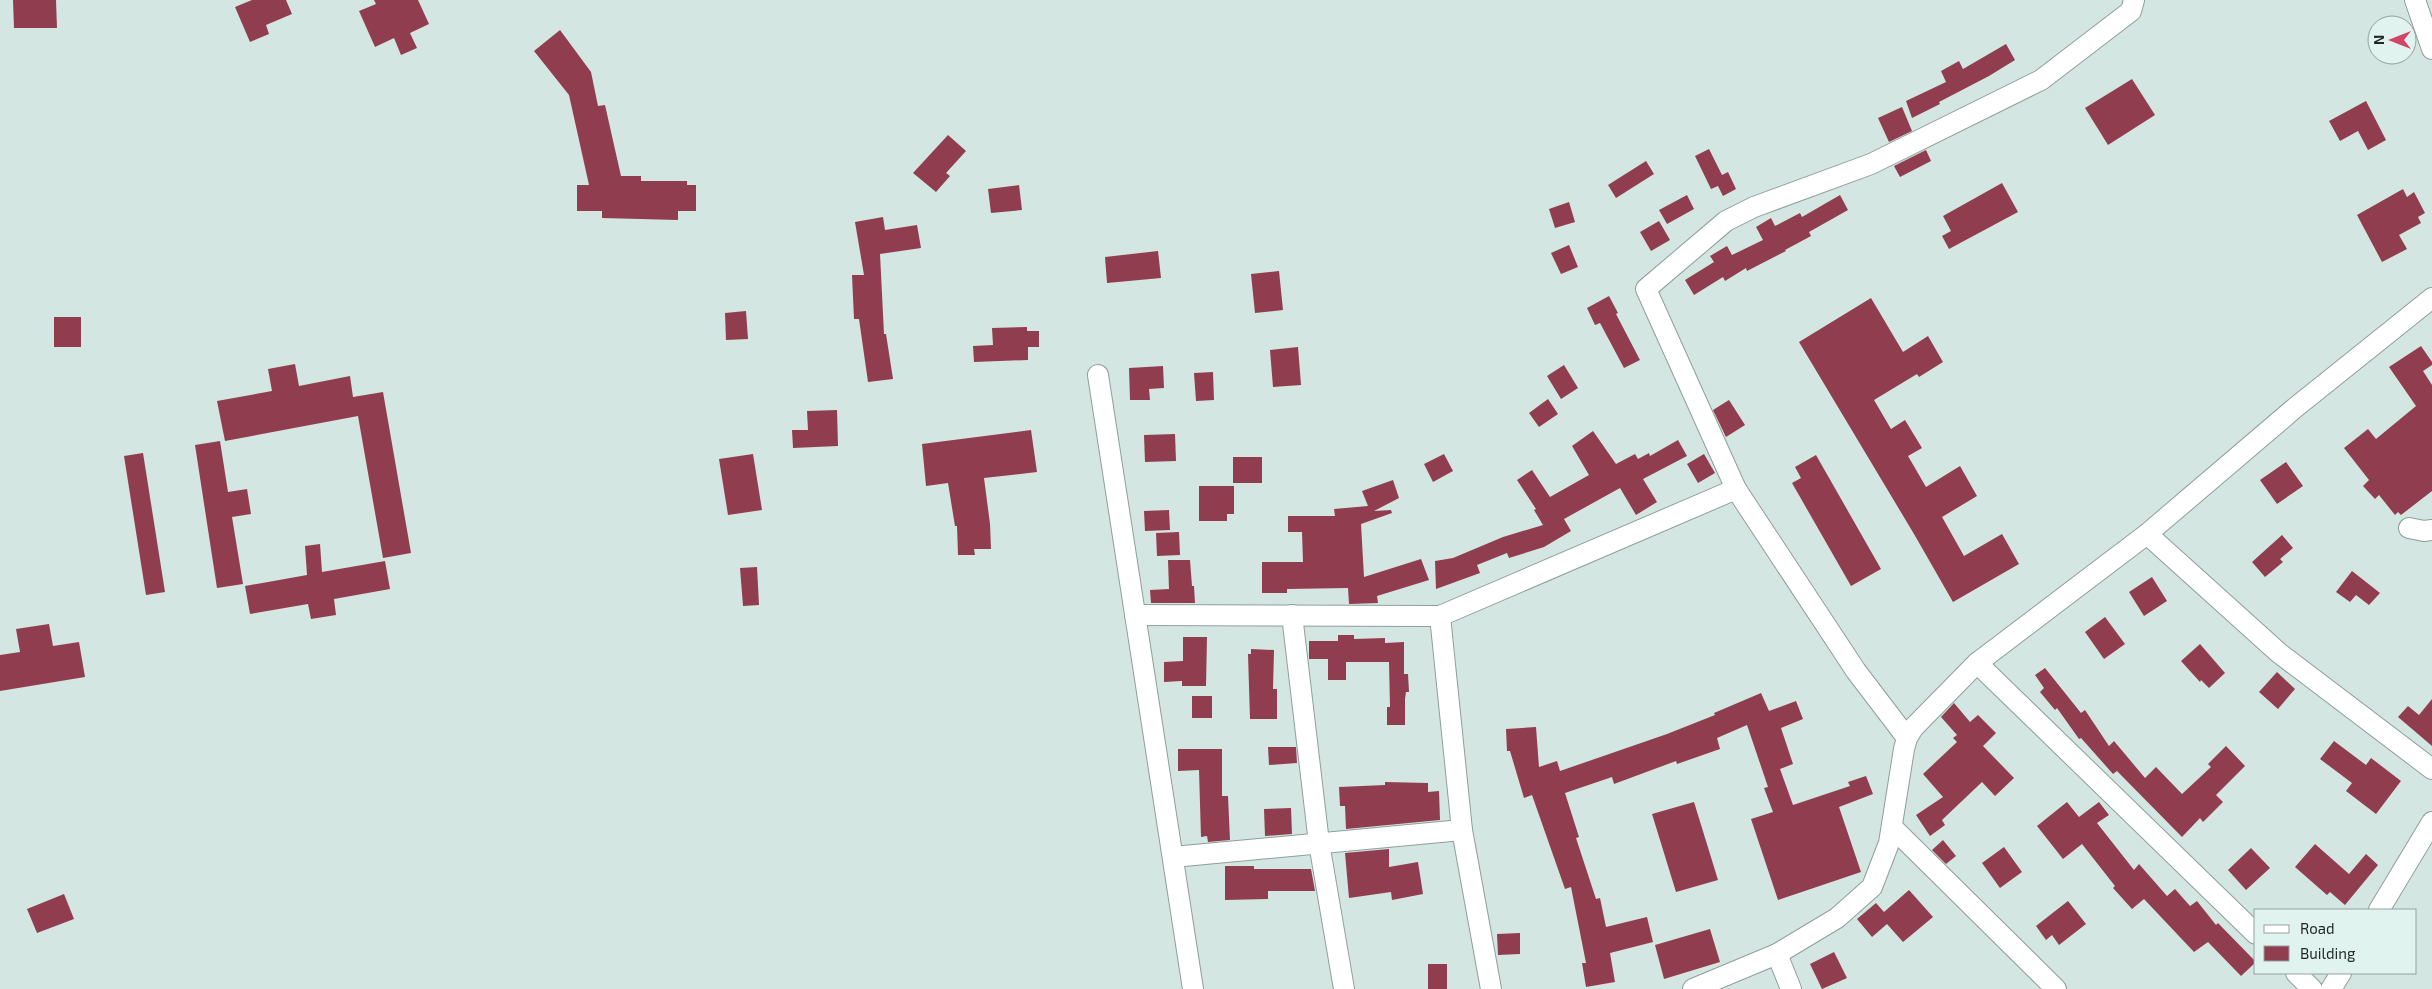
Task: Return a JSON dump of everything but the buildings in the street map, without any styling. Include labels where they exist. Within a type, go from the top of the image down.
[{"type":"street","points":[[1907,738],[1856,670],[1736,489],[1646,289],[1726,221],[1754,207],[1871,164],[2041,80],[2131,11],[2134,0]]},
{"type":"street","points":[[2415,0],[2432,49]]},
{"type":"street","points":[[1693,989],[1777,954],[1837,918],[1872,887],[1889,844],[1907,738],[1913,728],[1977,662],[2147,534],[2296,407],[2432,298]]},
{"type":"street","points":[[1098,375],[1193,989]]},
{"type":"street","points":[[1135,615],[1440,616],[1736,489]]},
{"type":"street","points":[[2410,528],[2424,531],[2432,530]]},
{"type":"street","points":[[2147,534],[2279,653],[2432,769]]},
{"type":"street","points":[[1292,615],[1318,843],[1344,989]]},
{"type":"street","points":[[1440,616],[1462,830],[1491,989]]},
{"type":"street","points":[[1977,662],[2254,932]]},
{"type":"street","points":[[2380,909],[2432,822]]},
{"type":"street","points":[[1892,828],[2056,989]]},
{"type":"street","points":[[1172,857],[1462,830]]},
{"type":"street","points":[[1777,954],[1791,989]]},
{"type":"street","points":[[2297,974],[2312,989]]},
{"type":"street","points":[[2331,989],[2340,974]]}]
